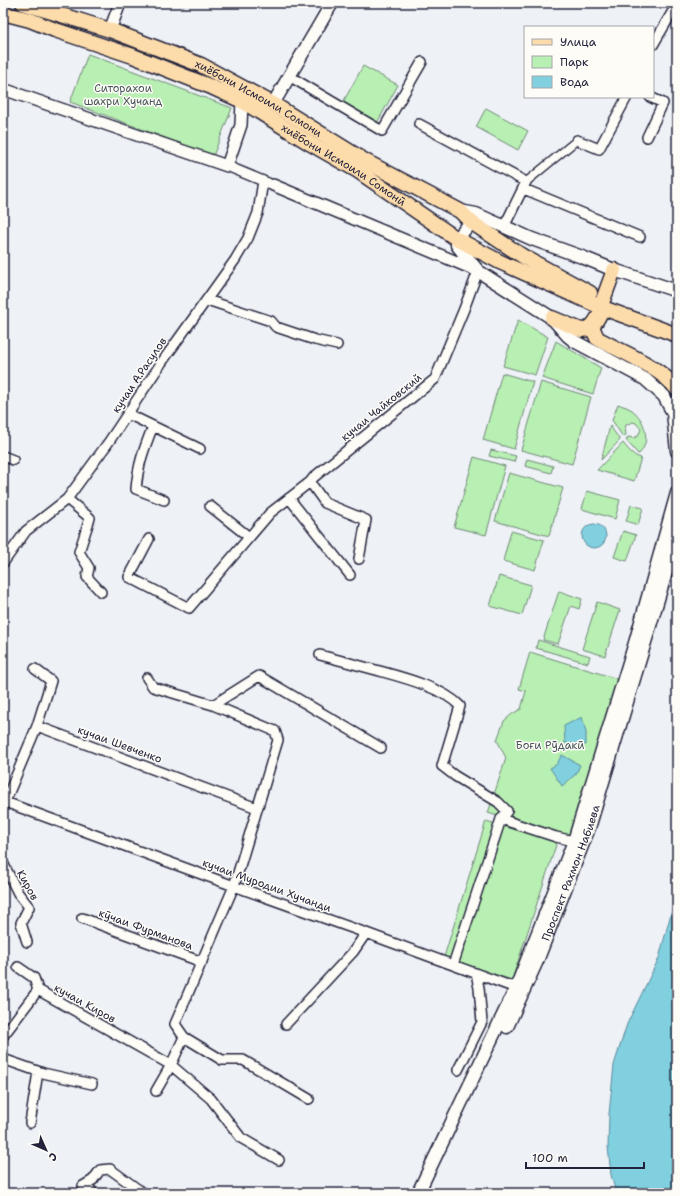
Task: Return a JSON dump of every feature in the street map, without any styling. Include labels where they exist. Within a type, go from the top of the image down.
[{"type":"main road","name":"хиёбони Исмоили Сомони","points":[[23,3],[110,30],[201,65],[273,104],[365,161],[460,211],[471,222],[524,257],[603,304]]},
{"type":"main road","points":[[273,104],[332,3]]},
{"type":"main road","name":"хиёбони Исмоили Сомонӣ","points":[[3,13],[30,20],[133,56],[210,86],[242,101],[358,171],[457,239],[500,262],[677,335]]},
{"type":"main road","points":[[55,30],[54,21],[57,17],[62,15]]},
{"type":"main road","points":[[460,211],[476,214],[532,239],[614,270],[677,291]]},
{"type":"main road","points":[[471,222],[457,239],[458,245],[478,271],[552,318],[581,330],[592,326],[603,304],[614,270]]},
{"type":"main road","points":[[603,304],[677,326]]},
{"type":"main road","points":[[552,318],[574,341],[645,379],[664,396],[673,414],[677,451]]},
{"type":"main road","points":[[592,326],[597,338],[657,370],[671,381],[677,389]]},
{"type":"main road","name":"Проспект Рахмон Набиева","points":[[425,1193],[520,990],[536,938],[574,841],[635,643],[677,493]]},
{"type":"main road","name":"Проспект Рахмон Набиева","points":[[418,1193],[520,990],[540,954],[589,828],[677,536]]},
{"type":"street","points":[[110,30],[120,3]]},
{"type":"street","points":[[654,43],[677,4]]},
{"type":"street","points":[[289,76],[382,131],[422,62]]},
{"type":"street","points":[[3,89],[228,166],[478,271]]},
{"type":"street","points":[[504,227],[525,186],[577,140],[599,149],[626,98]]},
{"type":"street","points":[[647,137],[663,103],[652,98]]},
{"type":"street","points":[[228,166],[241,125],[242,101]]},
{"type":"street","points":[[420,124],[525,186],[640,237]]},
{"type":"street","name":"кучаи А.Расулов","points":[[3,563],[26,532],[67,499],[108,443],[162,362],[235,260],[248,238],[268,183]]},
{"type":"street","name":"кучаи Чайковский","points":[[149,539],[129,577],[189,608],[270,513],[435,379],[478,271]]},
{"type":"street","points":[[207,300],[271,321],[276,327],[337,345]]},
{"type":"street","points":[[128,414],[200,449]]},
{"type":"street","points":[[153,426],[143,451],[136,488],[164,500]]},
{"type":"street","points":[[3,456],[13,460]]},
{"type":"street","points":[[310,482],[325,504],[366,520],[359,560]]},
{"type":"street","points":[[289,498],[350,575]]},
{"type":"street","points":[[67,499],[90,518],[79,552],[89,568],[87,577],[101,592]]},
{"type":"street","points":[[210,506],[249,537]]},
{"type":"street","points":[[320,655],[401,677],[441,692],[454,700],[460,706],[442,766],[455,776],[498,802],[507,811],[501,819],[453,965]]},
{"type":"street","points":[[4,802],[37,726],[51,681],[35,669]]},
{"type":"street","points":[[213,705],[259,676],[381,748]]},
{"type":"street","points":[[147,678],[152,687],[213,705],[275,731],[278,740],[234,886],[175,1024],[184,1037],[222,1060],[243,1060],[309,1099]]},
{"type":"street","name":"кучаи Шевченко","points":[[37,726],[257,808]]},
{"type":"street","name":"кучаи Муродии Хучанди","points":[[4,802],[520,990]]},
{"type":"street","points":[[501,819],[556,837],[574,841]]},
{"type":"street","name":"Киров","points":[[3,863],[18,893],[29,907],[21,923],[27,942]]},
{"type":"street","name":"кӯчаи Фурманова","points":[[82,918],[202,962]]},
{"type":"street","points":[[286,1024],[353,952],[366,933]]},
{"type":"street","points":[[18,967],[34,978],[38,990]]},
{"type":"street","points":[[458,1070],[482,1022],[476,973]]},
{"type":"street","name":"кучаи Киров","points":[[3,1036],[38,990],[171,1065],[211,1099],[241,1138],[279,1160]]},
{"type":"street","points":[[156,1091],[171,1065],[184,1037]]},
{"type":"street","points":[[3,1060],[38,1072],[92,1084]]},
{"type":"street","points":[[30,1123],[38,1072]]},
{"type":"street","points":[[91,1193],[91,1190],[83,1186],[93,1180],[100,1170],[105,1169],[110,1169],[143,1193]]},
{"type":"green space","name":"Ситорахои шахри Хучанд","points":[[88,54],[232,108],[213,156],[70,102]]},
{"type":"green space","points":[[363,66],[398,85],[377,123],[342,104]]},
{"type":"green space","points":[[486,108],[528,131],[518,150],[476,127]]},
{"type":"green space","points":[[518,320],[548,337],[535,375],[503,366]]},
{"type":"green space","points":[[556,341],[601,368],[593,394],[542,378]]},
{"type":"green space","points":[[502,373],[533,382],[514,449],[483,440]]},
{"type":"green space","points":[[541,382],[591,397],[572,464],[521,450]]},
{"type":"green space","points":[[618,404],[629,408],[637,414],[645,430],[645,442],[643,448],[638,454],[626,440],[628,437],[634,438],[638,436],[641,429],[636,423],[633,422],[626,425],[626,435],[623,437],[612,420]]},
{"type":"green space","points":[[610,426],[620,440],[601,460]]},
{"type":"green space","points":[[623,443],[633,454],[641,458],[634,481],[597,470]]},
{"type":"green space","points":[[491,450],[516,456],[514,462],[489,456]]},
{"type":"green space","points":[[474,457],[505,466],[486,535],[454,527]]},
{"type":"green space","points":[[527,459],[553,466],[551,473],[525,466]]},
{"type":"green space","points":[[509,473],[563,488],[549,536],[495,521]]},
{"type":"green space","points":[[587,491],[620,500],[615,519],[582,509]]},
{"type":"green space","points":[[631,505],[643,508],[638,525],[626,521]]},
{"type":"green space","points":[[511,531],[544,540],[535,570],[503,561]]},
{"type":"green space","points":[[623,531],[636,535],[627,561],[614,557]]},
{"type":"green space","points":[[499,576],[531,585],[522,615],[490,606]]},
{"type":"green space","points":[[559,591],[582,599],[579,609],[571,606],[558,644],[543,640]]},
{"type":"green space","points":[[597,602],[620,610],[605,656],[582,649]]},
{"type":"green space","points":[[538,640],[590,656],[588,663],[536,648]]},
{"type":"green space","name":"Боғи Рӯдакӣ","points":[[530,652],[618,679],[569,838],[488,813],[506,758],[497,740],[504,721],[521,709],[526,691],[519,689]]},
{"type":"green space","points":[[486,821],[557,842],[512,980],[444,957]]},
{"type":"water","points":[[594,524],[599,525],[605,531],[605,541],[599,547],[594,548],[589,547],[583,541],[582,536],[583,531],[589,525]]},
{"type":"water","points":[[582,717],[586,732],[586,745],[565,743],[564,726]]},
{"type":"water","points":[[562,755],[580,765],[576,774],[562,786],[550,768],[556,765]]},
{"type":"water","points":[[677,891],[677,1193],[616,1193],[611,1175],[608,1147],[609,1114],[614,1065],[627,1024],[659,958]]}]
